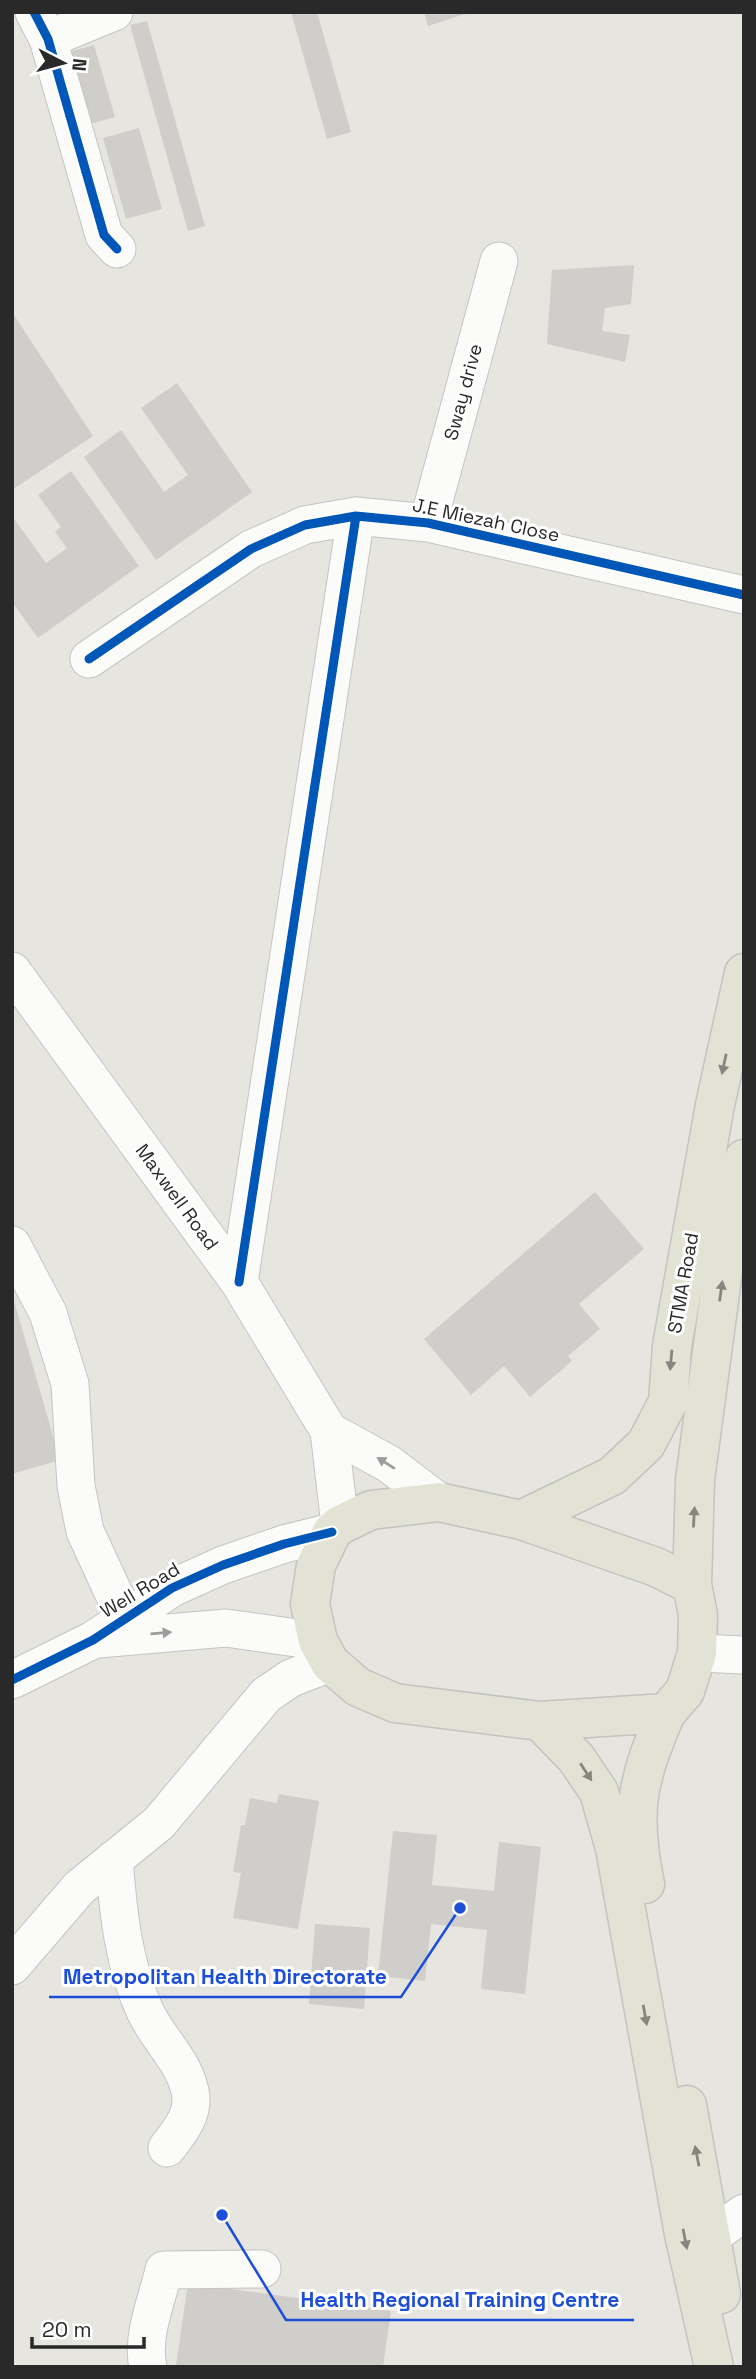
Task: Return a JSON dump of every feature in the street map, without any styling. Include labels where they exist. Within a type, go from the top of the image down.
[{"type":"main road","name":"STMA Road","points":[[521,1520],[612,1476],[646,1444],[668,1402],[673,1346],[715,1105],[744,973]]},
{"type":"main road","name":"STMA Road","points":[[740,2367],[716,2272],[713,2235],[639,1842],[636,1807],[643,1766],[666,1713],[685,1691],[697,1653],[698,1615],[692,1585],[695,1480],[730,1218],[744,1158]]},
{"type":"main road","points":[[666,1713],[540,1721],[395,1703],[358,1687],[324,1652],[310,1604],[316,1565],[336,1529],[371,1510],[439,1502],[521,1520],[656,1567],[692,1585]]},
{"type":"main road","points":[[540,1721],[576,1758],[598,1792],[615,1848],[684,2234],[714,2367]]},
{"type":"street","points":[[114,12],[41,26],[104,235],[117,249]]},
{"type":"street","name":"Sway drive","points":[[428,523],[499,261]]},
{"type":"street","points":[[239,1282],[356,516]]},
{"type":"street","name":"J.E Miezah Close","points":[[89,659],[251,549],[305,525],[356,516],[428,523],[744,595]]},
{"type":"street","name":"Maxwell Road","points":[[14,978],[239,1282],[329,1431],[336,1529]]},
{"type":"street","points":[[12,1245],[48,1313],[70,1384],[76,1486],[85,1531],[125,1618]]},
{"type":"street","points":[[329,1431],[389,1464],[439,1502]]},
{"type":"street","name":"Well Road","points":[[12,1680],[93,1640],[172,1588],[223,1565],[336,1529]]},
{"type":"street","name":"Well Road","points":[[93,1640],[226,1628],[324,1652]]},
{"type":"street","points":[[12,1966],[79,1888],[159,1822],[266,1695],[324,1652]]},
{"type":"street","points":[[697,1653],[744,1655]]},
{"type":"street","points":[[114,1859],[119,1920],[145,2012],[175,2056],[190,2092],[187,2123],[167,2148]]},
{"type":"street","points":[[713,2235],[744,2213]]},
{"type":"street","points":[[148,2367],[146,2358],[152,2317],[164,2270],[262,2269]]},
{"type":"building","points":[[291,12],[317,12],[351,132],[327,139]]},
{"type":"building","points":[[424,12],[468,12],[468,13],[428,26]]},
{"type":"building","points":[[147,21],[205,226],[188,231],[130,25]]},
{"type":"building","points":[[94,45],[115,117],[90,124],[69,52]]},
{"type":"building","points":[[139,128],[162,209],[126,219],[103,138]]},
{"type":"building","points":[[634,265],[631,304],[605,308],[602,331],[630,335],[625,362],[547,344],[552,270]]},
{"type":"building","points":[[12,312],[93,436],[12,490],[14,404]]},
{"type":"building","points":[[177,383],[252,492],[156,560],[84,457],[121,430],[164,492],[188,475],[141,408]]},
{"type":"building","points":[[71,471],[139,566],[38,638],[12,602],[12,516],[46,563],[67,548],[55,532],[61,527],[38,495]]},
{"type":"building","points":[[595,1192],[644,1249],[579,1304],[600,1329],[568,1356],[572,1361],[530,1397],[504,1366],[471,1395],[424,1339]]},
{"type":"building","points":[[12,1294],[60,1460],[12,1474]]},
{"type":"building","points":[[279,1794],[319,1801],[298,1929],[233,1918],[241,1873],[233,1872],[241,1825],[245,1825],[250,1798],[277,1803]]},
{"type":"building","points":[[393,1831],[437,1835],[432,1885],[494,1891],[499,1842],[541,1847],[525,1994],[481,1989],[487,1930],[431,1924],[425,1981],[378,1976]]},
{"type":"building","points":[[315,1924],[370,1928],[364,2009],[309,2004]]},
{"type":"building","points":[[188,2283],[391,2311],[383,2367],[176,2365]]},
{"type":"cycle path","points":[[34,12],[48,39],[104,235],[117,249]]},
{"type":"cycle path","points":[[89,659],[251,549],[305,525],[356,516],[428,523],[744,595]]},
{"type":"cycle path","points":[[239,1282],[356,516]]},
{"type":"cycle path","points":[[12,1680],[93,1640],[172,1588],[223,1565],[284,1544],[332,1532]]},
{"type":"place","name":"Metropolitan Health Directorate","points":[[460,1908]]},
{"type":"place","name":"Health Regional Training Centre","points":[[222,2215]]}]
